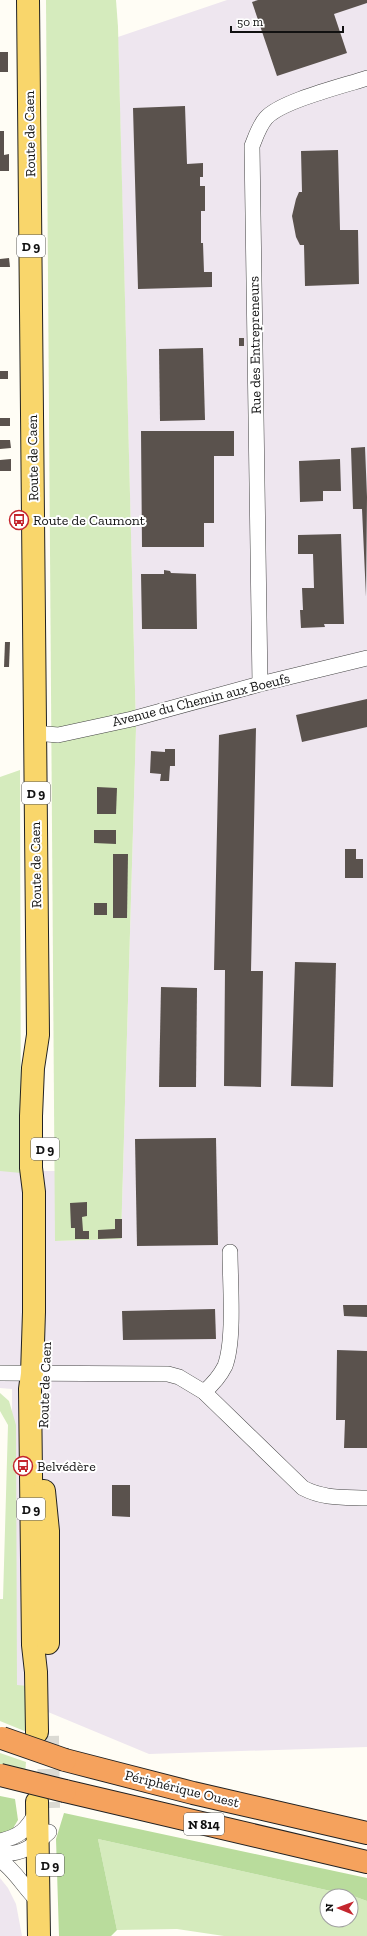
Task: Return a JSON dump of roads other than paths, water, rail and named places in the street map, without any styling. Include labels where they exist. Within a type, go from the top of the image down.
[{"type":"highway","name":"Périphérique Ouest","points":[[1,1738],[65,1760],[193,1793],[367,1833]]},
{"type":"highway","name":"Périphérique Ouest","points":[[0,1775],[367,1862]]},
{"type":"main road","name":"Route de Caen","points":[[28,0],[38,1035],[44,1068],[46,1349],[38,1374],[30,1389],[33,1645],[42,1734],[48,1531],[44,1499],[38,1374]]},
{"type":"main road","name":"D 9","points":[[41,1808],[52,1936]]},
{"type":"main road","points":[[39,1936],[38,1907],[43,1838]]},
{"type":"street","name":"Rue des Entrepreneurs","points":[[260,684],[252,146],[257,132],[267,118],[280,107],[367,78]]},
{"type":"street","name":"Avenue du Chemin aux Boeufs","points":[[35,733],[58,735],[132,719],[260,684],[367,658]]},
{"type":"street","points":[[204,1392],[220,1373],[228,1353],[230,1333],[230,1252]]},
{"type":"street","points":[[0,1374],[168,1374],[179,1377],[204,1392],[303,1488],[316,1495],[329,1497],[367,1498]]},
{"type":"street","points":[[0,1841],[14,1838],[21,1833],[41,1808]]},
{"type":"street","points":[[0,1853],[11,1855],[19,1853],[43,1838]]},
{"type":"street","points":[[0,1860],[14,1871],[38,1907],[31,1936]]},
{"type":"tunnel","points":[[48,1736],[49,1808]]},
{"type":"place","name":"Route de Caumont","points":[[19,520]]},
{"type":"place","name":"Belvédère","points":[[23,1466]]}]
